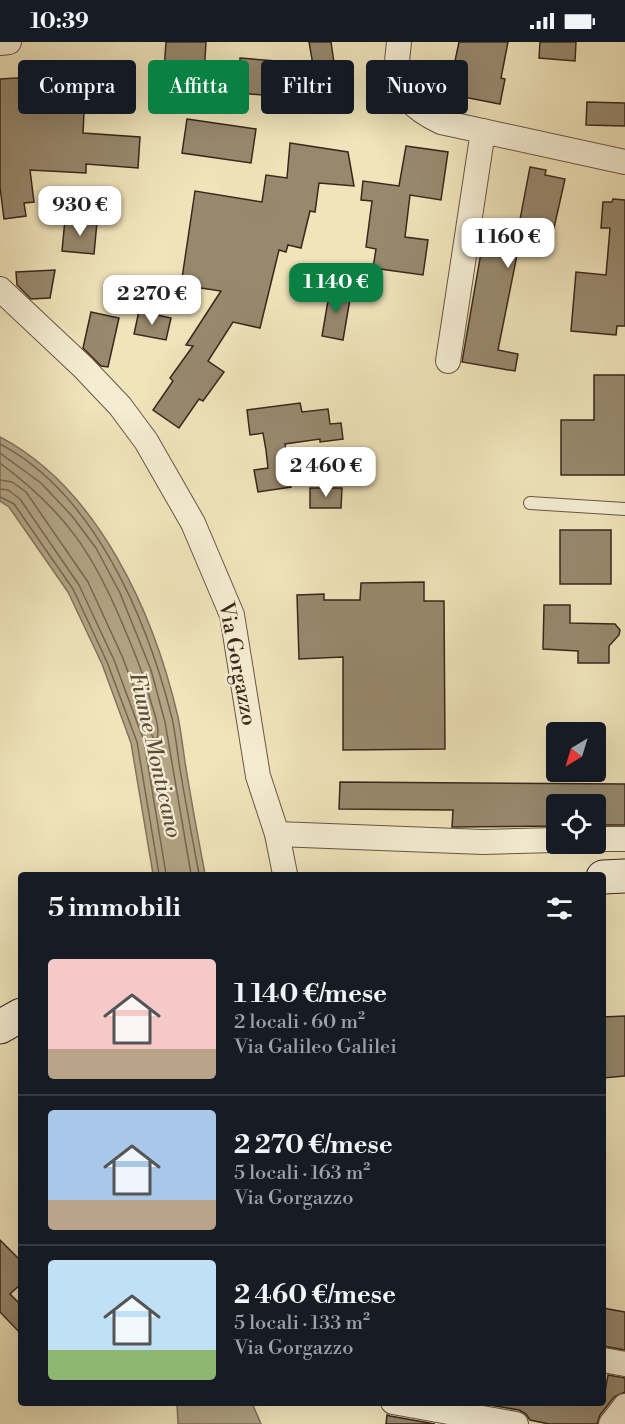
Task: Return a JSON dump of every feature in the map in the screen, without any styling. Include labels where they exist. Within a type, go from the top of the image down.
[{"type":"main road","points":[[606,877],[625,876]]},
{"type":"main road","points":[[0,1027],[18,1017]]},
{"type":"street","points":[[0,43],[9,42]]},
{"type":"street","points":[[399,42],[397,76],[403,92],[424,114],[441,122],[625,162]]},
{"type":"street","points":[[448,361],[483,131]]},
{"type":"street","name":"Via Gorgazzo","points":[[0,289],[83,367],[120,406],[146,441],[193,523],[232,615],[258,776],[277,834],[285,872]]},
{"type":"street","points":[[277,834],[483,842],[546,840]]},
{"type":"street","points":[[606,839],[625,839]]},
{"type":"street","points":[[606,1361],[625,1364]]},
{"type":"street","points":[[415,1406],[516,1424]]},
{"type":"street","points":[[611,1424],[625,1406]]},
{"type":"lane","points":[[530,503],[625,509]]},
{"type":"water","name":"Fiume Monticano","points":[[0,437],[35,460],[66,488],[93,521],[117,558],[154,637],[168,678],[178,717],[205,872],[153,872],[131,743],[102,664],[68,592],[9,507],[0,501]]},
{"type":"water","points":[[177,1406],[253,1406],[261,1424],[178,1424]]},
{"type":"building","points":[[166,42],[206,42],[205,60],[165,60]]},
{"type":"building","points":[[309,42],[331,42],[334,60],[312,60]]},
{"type":"building","points":[[459,42],[508,42],[501,78],[505,79],[500,104],[468,98],[468,60],[455,60]]},
{"type":"building","points":[[540,42],[576,42],[575,61],[539,58]]},
{"type":"building","points":[[240,58],[264,60],[261,60],[261,95],[249,94],[249,60],[240,60]]},
{"type":"building","points":[[18,78],[18,114],[84,114],[83,133],[140,137],[138,168],[86,164],[86,173],[30,170],[34,202],[24,203],[26,216],[4,219],[0,187],[0,79]]},
{"type":"building","points":[[587,102],[625,103],[625,126],[586,125]]},
{"type":"building","points":[[187,119],[256,129],[251,163],[182,153]]},
{"type":"building","points":[[290,143],[348,152],[354,186],[319,183],[315,212],[310,211],[301,248],[288,245],[286,252],[279,250],[260,328],[233,322],[208,361],[224,372],[203,401],[199,399],[179,428],[153,410],[173,381],[170,378],[193,346],[186,345],[221,291],[181,285],[195,191],[262,202],[266,175],[287,178]]},
{"type":"building","points":[[406,146],[448,152],[441,200],[410,195],[405,237],[428,240],[423,275],[373,268],[376,249],[366,247],[372,201],[361,200],[363,181],[399,186]]},
{"type":"building","points":[[530,167],[546,170],[545,175],[565,179],[549,250],[519,245],[498,350],[518,354],[515,371],[462,362],[482,247],[480,247],[483,224],[518,230]]},
{"type":"building","points":[[613,199],[625,200],[625,326],[617,326],[616,335],[571,331],[576,272],[606,275],[610,228],[601,228],[603,202],[612,202]]},
{"type":"building","points":[[65,219],[97,222],[94,254],[62,251]]},
{"type":"building","points":[[55,270],[50,298],[31,299],[17,285],[16,272]]},
{"type":"building","points":[[330,289],[351,293],[343,340],[322,336]]},
{"type":"building","points":[[139,311],[171,318],[166,340],[134,334]]},
{"type":"building","points":[[91,312],[119,318],[108,367],[101,366],[83,348]]},
{"type":"building","points":[[594,375],[625,375],[625,475],[561,475],[561,420],[594,420]]},
{"type":"building","points":[[300,403],[302,412],[328,409],[330,424],[341,423],[343,439],[320,442],[320,439],[285,444],[291,487],[258,492],[254,470],[268,468],[266,450],[263,433],[250,435],[247,410]]},
{"type":"building","points":[[310,488],[342,488],[341,508],[310,508]]},
{"type":"building","points":[[560,530],[611,530],[611,584],[560,584]]},
{"type":"building","points":[[424,582],[424,601],[444,601],[445,749],[343,750],[343,657],[299,659],[297,595],[324,594],[324,600],[360,600],[361,583]]},
{"type":"building","points":[[544,605],[570,605],[570,623],[615,624],[620,630],[619,635],[609,646],[609,663],[578,663],[578,651],[543,649]]},
{"type":"building","points":[[340,782],[625,784],[625,825],[606,825],[606,794],[546,794],[546,826],[452,827],[453,810],[339,809]]},
{"type":"building","points":[[625,1016],[625,1076],[606,1078],[606,1017]]},
{"type":"building","points":[[0,1240],[18,1258],[18,1287],[10,1294],[18,1302],[18,1331],[0,1312]]},
{"type":"building","points":[[606,1309],[625,1312],[625,1350],[606,1347]]},
{"type":"building","points":[[608,1375],[625,1378],[625,1392],[614,1397],[600,1415],[597,1424],[549,1424],[530,1420],[519,1410],[496,1406],[606,1406]]},
{"type":"building","points":[[387,1415],[390,1416],[435,1424],[386,1424]]}]
